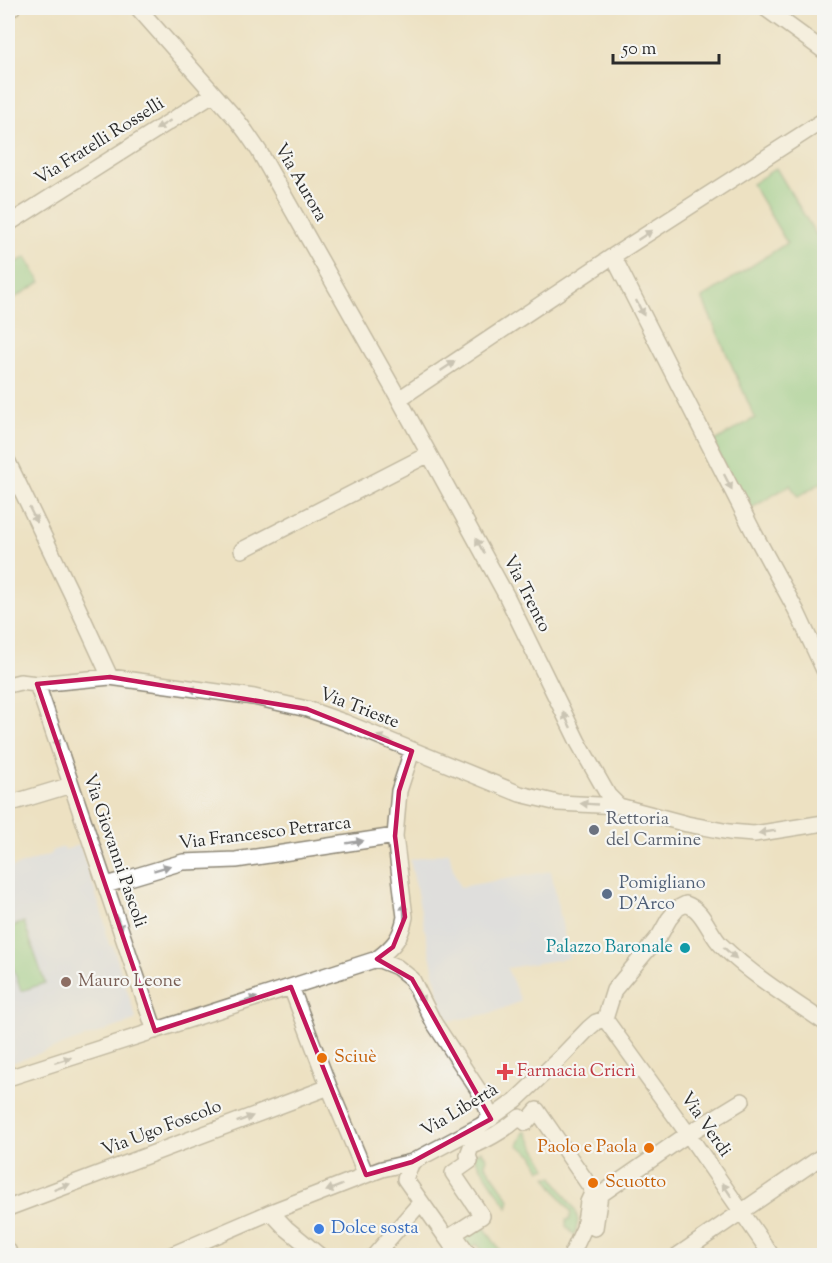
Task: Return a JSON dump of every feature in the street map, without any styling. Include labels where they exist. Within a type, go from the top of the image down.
[{"type":"street","points":[[8,11],[12,8]]},
{"type":"street","name":"Via Aurora","points":[[138,8],[242,126],[259,151],[399,399]]},
{"type":"street","points":[[765,8],[825,51]]},
{"type":"street","name":"Via Fratelli Rosselli","points":[[8,224],[213,94]]},
{"type":"street","points":[[399,399],[613,256],[825,120]]},
{"type":"street","points":[[613,256],[825,669]]},
{"type":"street","name":"Via Trento","points":[[399,399],[506,595],[578,742],[608,795],[619,806]]},
{"type":"street","points":[[242,550],[429,454]]},
{"type":"street","points":[[8,462],[110,677]]},
{"type":"street","name":"Via Trieste","points":[[8,685],[20,682],[37,684],[110,677],[254,697],[307,709],[344,722],[520,794],[539,799],[558,803],[619,806],[687,824],[729,832],[754,834],[825,823]]},
{"type":"street","name":"Via Giovanni Pascoli","points":[[37,684],[155,1031]]},
{"type":"street","points":[[8,1078],[377,960],[393,948],[403,929],[405,917],[395,836],[399,791],[412,751]]},
{"type":"street","points":[[8,804],[71,784]]},
{"type":"street","name":"Via Francesco Petrarca","points":[[106,885],[183,862],[236,860],[395,836]]},
{"type":"street","points":[[605,1019],[614,990],[660,935],[678,908],[687,904],[694,907],[720,944],[764,982],[825,1022]]},
{"type":"street","points":[[377,960],[397,967],[412,979],[434,1023],[481,1094],[491,1119]]},
{"type":"street","points":[[291,987],[366,1175]]},
{"type":"street","name":"Via Libertà","points":[[169,1256],[366,1175],[412,1162],[491,1119],[516,1100],[589,1028],[605,1019]]},
{"type":"street","name":"Via Verdi","points":[[605,1019],[772,1256]]},
{"type":"street","name":"Via Ugo Foscolo","points":[[8,1208],[329,1087]]},
{"type":"street","points":[[582,1256],[595,1227],[600,1195],[688,1134],[742,1101]]},
{"type":"street","points":[[470,1256],[454,1234],[482,1216],[453,1173],[470,1161],[468,1155],[471,1148],[509,1127],[520,1117],[526,1124],[537,1110],[592,1191],[584,1228],[571,1256]]},
{"type":"street","points":[[677,1256],[824,1155]]},
{"type":"street","points":[[412,1162],[405,1179],[459,1256]]},
{"type":"street","points":[[374,1256],[422,1202]]},
{"type":"street","points":[[272,1212],[286,1228],[320,1256]]},
{"type":"street","points":[[8,1250],[10,1256]]},
{"type":"highlighted area","points":[[110,677],[307,709],[412,751],[399,791],[395,836],[405,917],[393,947],[377,959],[412,979],[491,1119],[412,1162],[366,1175],[291,987],[155,1031],[37,684]]},
{"type":"shaded area","name":"Mauro Leone","points":[[80,845],[107,929],[105,931],[110,946],[113,946],[136,1018],[134,1021],[8,1064],[8,869],[52,854],[51,851],[64,847],[65,850]]},
{"type":"shaded area","points":[[449,852],[460,887],[551,871],[569,958],[507,968],[521,1001],[492,1013],[449,1021],[442,1010],[410,860]]},
{"type":"green space","points":[[776,168],[824,248],[824,481],[798,497],[790,485],[747,511],[713,442],[755,418],[702,298],[787,243],[752,184]]},
{"type":"green space","points":[[26,257],[41,282],[8,302],[8,267]]},
{"type":"green space","points":[[24,922],[45,983],[21,991],[8,953],[8,928]]},
{"type":"green space","points":[[525,1130],[547,1168],[541,1170],[533,1155],[518,1145]]},
{"type":"green space","points":[[481,1151],[487,1158],[485,1164],[510,1200],[508,1208],[474,1157],[473,1154]]},
{"type":"green space","points":[[546,1177],[553,1177],[576,1211],[578,1221],[575,1236],[566,1226],[566,1220],[570,1219],[571,1212]]},
{"type":"green space","points":[[482,1224],[503,1255],[482,1255],[484,1253],[477,1244],[468,1249],[461,1239]]},
{"type":"place","name":"Rettoria del Carmine","points":[[594,830]]},
{"type":"place","name":"Pomigliano D'Arco","points":[[607,894]]},
{"type":"place","name":"Palazzo Baronale","points":[[685,948]]},
{"type":"place","name":"Mauro Leone","points":[[66,982]]},
{"type":"place","name":"Sciuè","points":[[322,1058]]},
{"type":"place","name":"Farmacia Cricrì","points":[[505,1072]]},
{"type":"place","name":"Paolo e Paola","points":[[649,1148]]},
{"type":"place","name":"Scuotto","points":[[593,1183]]},
{"type":"place","name":"Dolce sosta","points":[[319,1229]]}]
